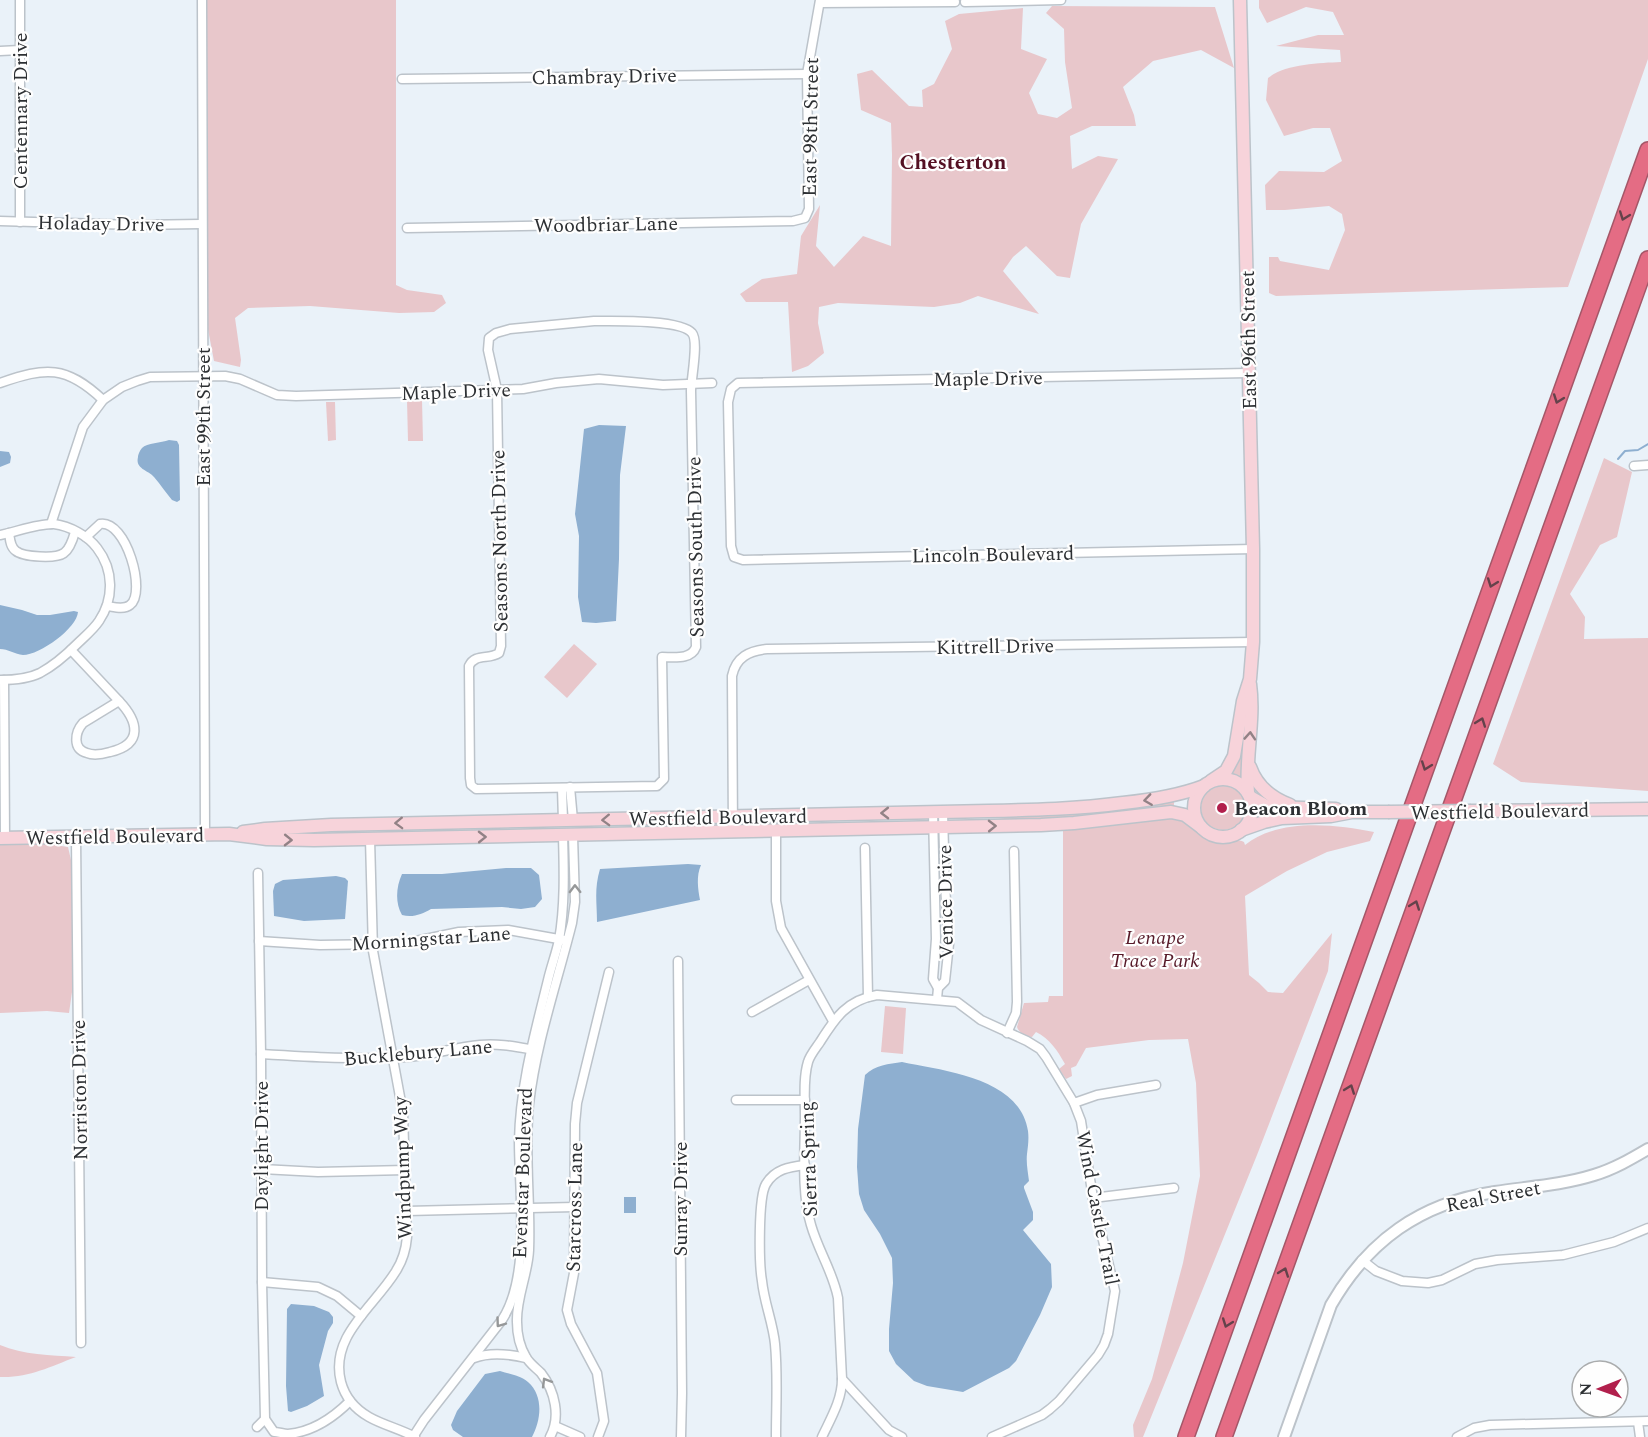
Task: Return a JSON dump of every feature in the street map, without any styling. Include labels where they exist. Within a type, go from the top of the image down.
[{"type":"highway","points":[[1186,1437],[1647,152]]},
{"type":"highway","points":[[1224,1437],[1648,259]]},
{"type":"main road","name":"East 96th Street","points":[[1240,0],[1253,549],[1253,642],[1250,680],[1253,701],[1248,760],[1249,795]]},
{"type":"main road","name":"East 96th Street","points":[[1208,783],[1223,774],[1232,762],[1243,701],[1250,680]]},
{"type":"main road","points":[[1248,760],[1252,773],[1267,793],[1297,808]]},
{"type":"main road","points":[[1223,779],[1232,780],[1249,795],[1252,806],[1251,815],[1241,830],[1231,836],[1219,837],[1207,832],[1195,816],[1194,804],[1197,795],[1208,783],[1223,779]]},
{"type":"main road","name":"Westfield Boulevard","points":[[229,834],[308,826],[938,813],[1087,807],[1162,798],[1181,794],[1208,783]]},
{"type":"main road","name":"Westfield Boulevard","points":[[1249,795],[1271,807],[1331,808],[1352,812],[1648,809]]},
{"type":"main road","name":"Westfield Boulevard","points":[[1241,830],[1282,818],[1331,816],[1352,812]]},
{"type":"main road","name":"Westfield Boulevard","points":[[3,838],[205,834],[314,840],[568,836],[1074,823],[1171,813],[1185,815],[1201,827]]},
{"type":"street","name":"Centennary Drive","points":[[20,0],[20,222]]},
{"type":"street","name":"East 99th Street","points":[[202,0],[201,224],[205,834]]},
{"type":"street","points":[[965,2],[1061,0]]},
{"type":"street","points":[[820,2],[955,2]]},
{"type":"street","name":"East 98th Street","points":[[805,218],[809,209],[807,74],[820,2]]},
{"type":"street","points":[[0,51],[20,50]]},
{"type":"street","name":"Chambray Drive","points":[[402,79],[807,74]]},
{"type":"street","name":"Woodbriar Lane","points":[[407,228],[793,221],[805,218]]},
{"type":"street","name":"Holaday Drive","points":[[0,221],[135,225],[201,224]]},
{"type":"street","points":[[497,390],[488,350],[489,338],[496,333],[530,327],[594,321],[641,321],[683,327],[692,333],[695,341],[691,383]]},
{"type":"street","points":[[0,383],[29,373],[58,373],[84,384],[102,400],[83,427],[51,524]]},
{"type":"street","name":"Maple Drive","points":[[734,557],[730,546],[728,402],[731,389],[742,382],[1248,373]]},
{"type":"street","name":"Maple Drive","points":[[102,400],[122,387],[144,379],[202,375],[240,379],[277,394],[296,396],[523,390],[556,383],[599,379],[663,385],[712,383]]},
{"type":"street","name":"Seasons South Drive","points":[[566,788],[657,786],[664,779],[662,657],[688,656],[694,653],[696,647],[691,383]]},
{"type":"street","name":"Seasons North Drive","points":[[497,390],[501,646],[499,653],[495,656],[475,658],[471,660],[469,666],[471,785],[476,789],[566,788]]},
{"type":"street","points":[[1634,466],[1648,465]]},
{"type":"street","points":[[3,838],[2,680],[25,678],[40,673],[71,650],[95,626],[107,606],[110,588],[108,569],[101,553],[86,537],[62,526],[51,524],[4,534],[18,553],[49,557],[59,556],[66,552],[75,532]]},
{"type":"street","points":[[86,537],[100,524],[110,525],[123,539],[130,555],[136,584],[134,602],[128,607],[107,606]]},
{"type":"street","name":"Lincoln Boulevard","points":[[734,557],[737,560],[743,560],[1253,549]]},
{"type":"street","name":"Kittrell Drive","points":[[734,816],[732,685],[734,668],[740,659],[750,652],[1253,642]]},
{"type":"street","points":[[71,650],[118,700],[128,711],[134,722],[130,740],[123,748],[106,753],[83,752],[76,740],[78,728],[82,723],[118,700]]},
{"type":"street","points":[[566,788],[568,820]]},
{"type":"street","name":"Venice Drive","points":[[937,999],[938,988],[933,979],[938,813]]},
{"type":"street","points":[[733,832],[734,816]]},
{"type":"street","name":"Venice Drive","points":[[938,827],[949,944],[945,981],[938,988]]},
{"type":"street","points":[[776,830],[778,915],[785,937],[834,1021]]},
{"type":"street","name":"Evenstar Boulevard","points":[[414,1437],[423,1420],[502,1320],[511,1304],[520,1260],[525,1208],[528,1118],[535,1050],[563,940],[568,836]]},
{"type":"street","name":"Norriston Drive","points":[[76,837],[81,1343]]},
{"type":"street","name":"Windpump Way","points":[[350,1401],[341,1384],[339,1359],[342,1345],[392,1277],[401,1262],[407,1237],[403,1113],[373,944],[370,839]]},
{"type":"street","points":[[865,848],[868,997]]},
{"type":"street","points":[[1007,1033],[1016,1012],[1017,999],[1014,851]]},
{"type":"street","name":"Daylight Drive","points":[[258,873],[265,1419]]},
{"type":"street","name":"Morningstar Lane","points":[[259,941],[320,945],[402,943],[459,932],[508,930],[563,940]]},
{"type":"street","name":"Sunray Drive","points":[[678,961],[681,1437]]},
{"type":"street","name":"Starcross Lane","points":[[598,1437],[604,1421],[597,1373],[571,1324],[567,1310],[574,1273],[577,1103],[609,972]]},
{"type":"street","points":[[752,1012],[809,980]]},
{"type":"street","name":"Sierra Spring","points":[[822,1437],[839,1401],[842,1379],[837,1294],[831,1272],[811,1226],[806,1195],[805,1100],[809,1059],[842,1010],[868,997],[877,995],[937,999]]},
{"type":"street","name":"Wind Castle Trail","points":[[937,999],[957,1002],[981,1020],[1027,1041],[1040,1050],[1055,1070],[1074,1103],[1081,1121],[1093,1198],[1115,1291],[1104,1345],[1098,1355],[1050,1409],[1042,1415],[992,1437]]},
{"type":"street","name":"Bucklebury Lane","points":[[261,1054],[330,1059],[416,1056],[482,1045],[503,1045],[535,1050]]},
{"type":"street","points":[[1074,1103],[1097,1095],[1156,1085]]},
{"type":"street","points":[[736,1100],[805,1100]]},
{"type":"street","name":"Real Street","points":[[1284,1437],[1331,1305],[1362,1260],[1402,1225],[1433,1209],[1468,1197],[1572,1182],[1596,1175],[1619,1166],[1648,1149]]},
{"type":"street","points":[[776,1437],[776,1360],[774,1336],[761,1280],[760,1201],[765,1185],[777,1172],[785,1168],[805,1165]]},
{"type":"street","points":[[262,1169],[318,1172],[406,1170]]},
{"type":"street","points":[[1093,1198],[1174,1188]]},
{"type":"street","points":[[407,1211],[575,1207]]},
{"type":"street","name":"Evenstar Boulevard","points":[[525,1208],[529,1253],[517,1323],[519,1340],[526,1358],[544,1377],[552,1392],[556,1410],[555,1426],[550,1437]]},
{"type":"street","points":[[1362,1260],[1376,1271],[1395,1279],[1412,1283],[1428,1283],[1442,1280],[1475,1264],[1563,1255],[1614,1242],[1648,1228]]},
{"type":"street","points":[[262,1282],[318,1287],[337,1296],[362,1316]]},
{"type":"street","points":[[473,1358],[486,1354],[526,1358]]},
{"type":"street","points":[[842,1379],[887,1433],[902,1437]]},
{"type":"street","points":[[257,1427],[265,1419],[274,1432],[288,1434],[313,1427],[350,1401],[369,1417],[414,1437]]},
{"type":"street","points":[[1457,1437],[1486,1425],[1648,1421]]},
{"type":"street","points":[[1638,1422],[1641,1437]]},
{"type":"street","points":[[555,1426],[580,1437]]},
{"type":"green space","points":[[206,0],[396,0],[396,285],[407,290],[442,295],[446,303],[434,312],[399,313],[310,306],[248,308],[235,318],[240,367],[214,361],[206,319]]},
{"type":"green space","points":[[1259,0],[1648,0],[1648,59],[1568,287],[1276,296],[1269,293],[1269,257],[1278,257],[1280,261],[1329,270],[1345,230],[1342,214],[1329,206],[1266,210],[1265,185],[1279,171],[1324,172],[1342,161],[1330,128],[1313,128],[1284,136],[1266,100],[1268,78],[1275,73],[1293,67],[1341,62],[1340,50],[1276,46],[1318,35],[1344,35],[1333,12],[1306,7],[1267,23],[1259,8]]},
{"type":"green space","points":[[1052,6],[1215,7],[1234,68],[1201,50],[1153,61],[1123,87],[1136,126],[1092,126],[1070,136],[1072,169],[1098,156],[1118,159],[1081,224],[1070,278],[1057,276],[1026,246],[1013,257],[1003,271],[1039,314],[978,296],[960,303],[934,307],[838,303],[819,307],[818,323],[824,353],[808,366],[792,372],[788,302],[746,302],[740,294],[762,279],[797,274],[801,236],[820,205],[816,246],[834,267],[863,236],[891,246],[891,123],[861,110],[857,74],[872,70],[909,106],[923,107],[922,90],[934,84],[952,49],[945,21],[959,14],[1023,8],[1021,49],[1047,59],[1029,93],[1038,114],[1057,118],[1072,108],[1065,62],[1064,29],[1046,13]]},
{"type":"green space","points":[[407,400],[422,400],[423,441],[408,441]]},
{"type":"green space","points":[[326,402],[335,402],[336,440],[328,441]]},
{"type":"green space","points":[[1604,458],[1632,472],[1617,537],[1600,545],[1570,594],[1585,617],[1584,639],[1648,638],[1648,791],[1521,782],[1493,764]]},
{"type":"green space","points":[[574,644],[597,664],[567,698],[544,677]]},
{"type":"green space","points":[[1246,702],[1242,780],[1229,775]]},
{"type":"green space","points":[[1223,786],[1232,787],[1239,792],[1244,799],[1244,817],[1239,824],[1232,829],[1223,830],[1214,829],[1207,824],[1202,817],[1201,808],[1202,799],[1207,792],[1214,787]]},
{"type":"green space","points":[[1174,801],[1174,809],[1088,819],[990,820],[1027,815]]},
{"type":"green space","name":"Lenape Trace Park","points":[[1168,816],[1182,820],[1210,839],[1236,840],[1244,842],[1245,845],[1274,830],[1307,825],[1325,825],[1374,832],[1370,841],[1327,852],[1287,871],[1245,896],[1249,975],[1268,992],[1283,993],[1332,933],[1328,971],[1257,1155],[1143,1437],[1134,1437],[1133,1425],[1152,1379],[1183,1263],[1200,1176],[1196,1083],[1188,1039],[1149,1040],[1086,1048],[1076,1066],[1071,1068],[1072,1076],[1066,1079],[1059,1069],[1065,1064],[1049,1042],[1036,1032],[1032,1037],[1025,1035],[1017,1027],[1024,1003],[1048,1002],[1049,996],[1063,996],[1063,829]]},
{"type":"green space","points":[[0,844],[48,844],[68,847],[71,860],[75,971],[69,1013],[47,1011],[0,1013]]},
{"type":"green space","points":[[885,1006],[906,1008],[903,1054],[881,1052]]},
{"type":"green space","points":[[0,1345],[28,1353],[76,1357],[30,1374],[0,1377]]},
{"type":"water","points":[[599,425],[626,426],[620,475],[616,621],[596,623],[582,622],[578,597],[579,536],[575,514],[584,429]]},
{"type":"water","points":[[169,440],[177,441],[179,445],[180,500],[177,502],[172,500],[154,477],[138,464],[139,452],[144,446]]},
{"type":"water","points":[[0,451],[9,452],[11,457],[10,463],[0,467]]},
{"type":"water","points":[[0,605],[37,615],[78,612],[65,633],[39,651],[23,655],[0,649]]},
{"type":"water","points":[[701,865],[698,878],[700,900],[597,922],[596,889],[600,869]]},
{"type":"water","points":[[531,868],[539,875],[542,899],[535,907],[431,909],[410,916],[402,915],[398,905],[398,884],[402,874],[442,874]]},
{"type":"water","points":[[336,876],[348,881],[345,919],[304,921],[274,916],[275,884],[283,880]]},
{"type":"water","points":[[902,1062],[959,1074],[996,1088],[1011,1099],[1022,1113],[1028,1131],[1029,1181],[1024,1188],[1033,1212],[1033,1220],[1023,1230],[1051,1264],[1052,1287],[1016,1361],[1009,1368],[963,1392],[927,1386],[914,1381],[896,1364],[889,1351],[893,1283],[892,1258],[864,1210],[859,1194],[858,1129],[865,1075],[878,1067]]},
{"type":"water","points":[[624,1197],[636,1197],[636,1213],[624,1213]]},
{"type":"water","points":[[291,1304],[314,1306],[329,1312],[333,1317],[333,1323],[328,1331],[319,1365],[324,1396],[291,1412],[288,1411],[286,1386],[287,1309]]},
{"type":"water","points":[[500,1371],[525,1380],[537,1394],[539,1416],[532,1437],[463,1437],[453,1430],[451,1425],[457,1411],[485,1374]]},
{"type":"waterway","points":[[1618,459],[1625,451],[1638,450],[1648,444]]},
{"type":"place","name":"Beacon Bloom","points":[[1222,808]]},
{"type":"district","name":"Chesterton","points":[[953,162]]}]
